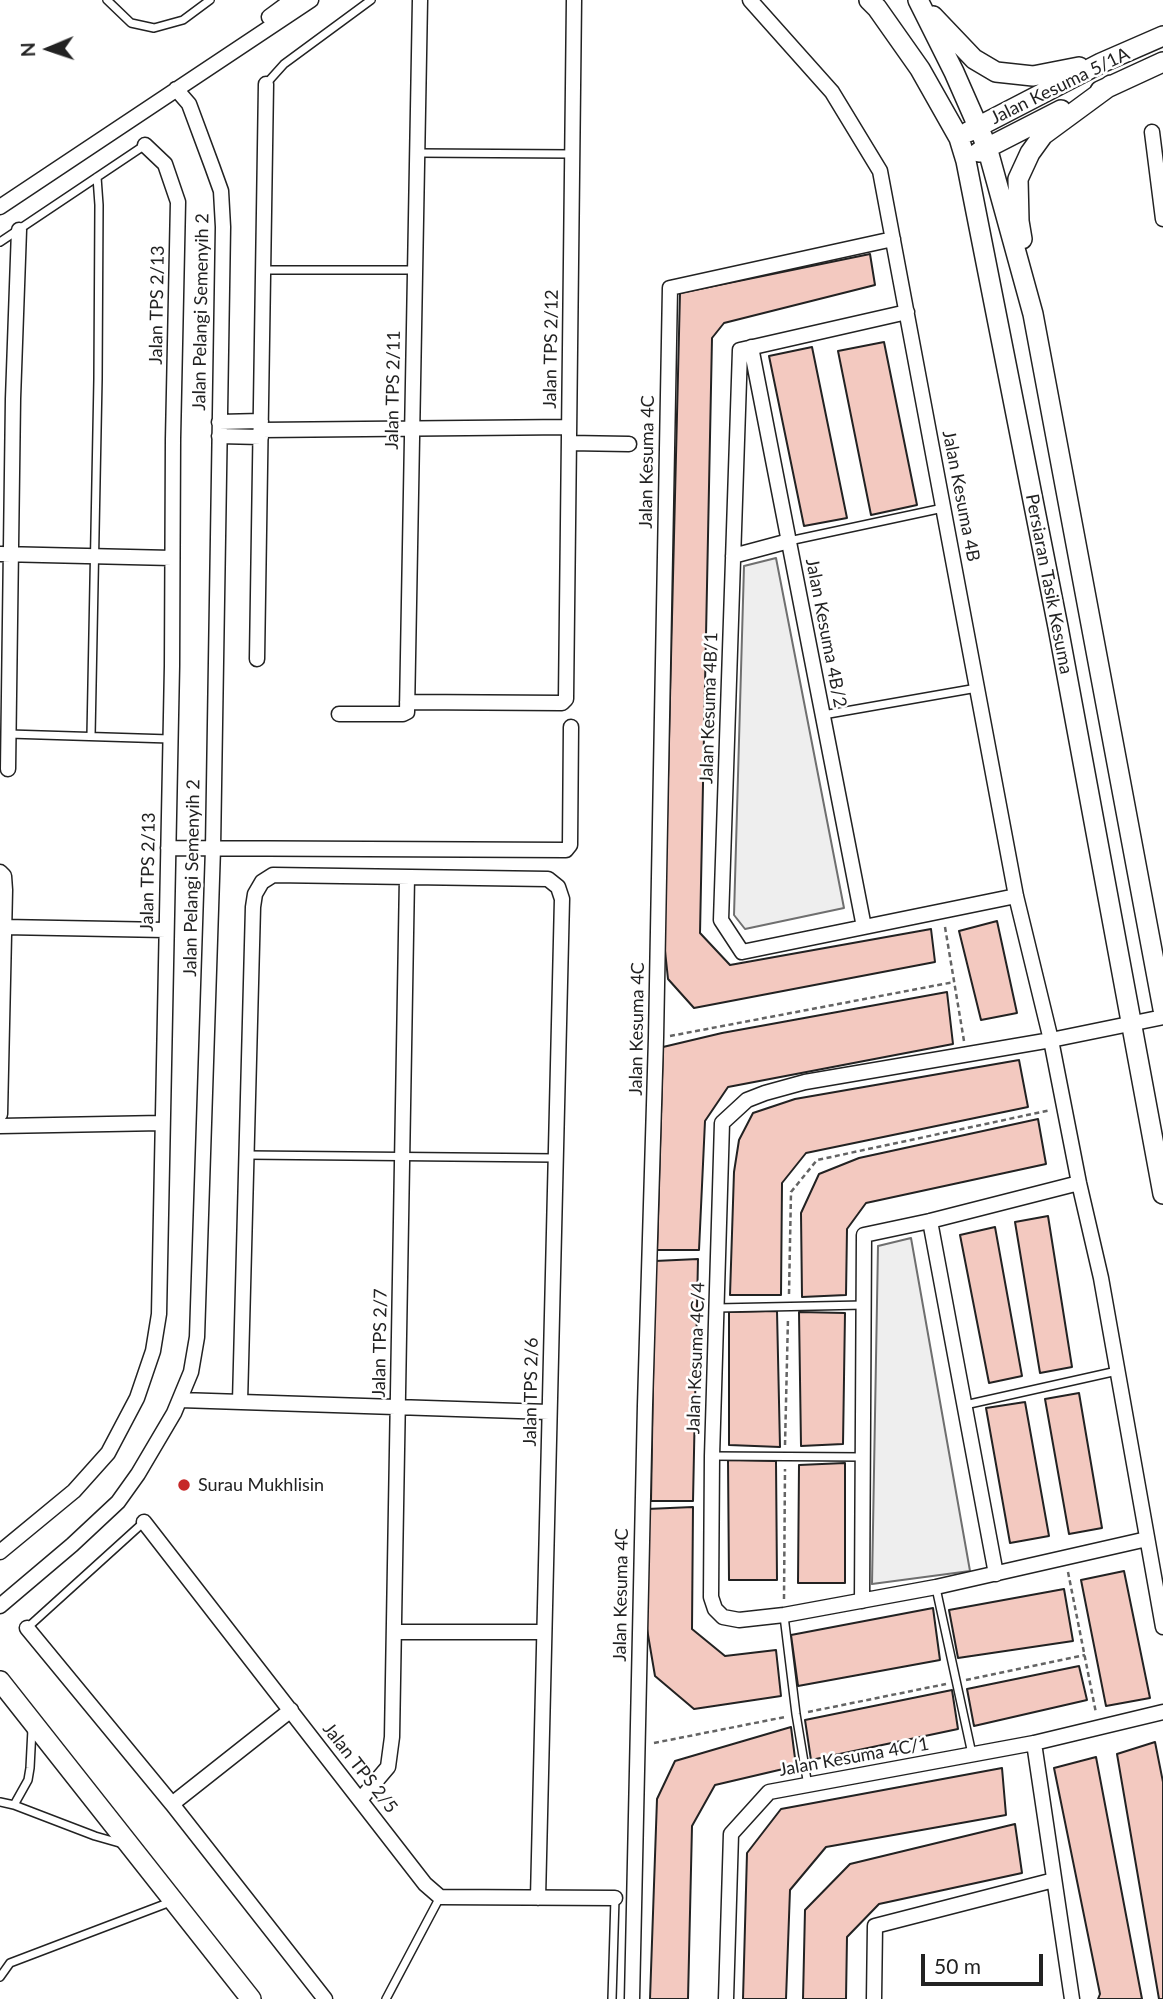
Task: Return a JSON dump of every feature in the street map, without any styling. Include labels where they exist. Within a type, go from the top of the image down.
[{"type":"street","points":[[176,89],[292,0]]},
{"type":"street","points":[[0,207],[311,0]]},
{"type":"street","name":"Jalan TPS 2/11","points":[[407,702],[420,0]]},
{"type":"street","name":"Jalan TPS 2/12","points":[[407,702],[562,703],[566,699],[574,0]]},
{"type":"street","name":"Jalan Kesuma 4B","points":[[750,0],[832,92],[880,171],[1016,896],[1051,1040]]},
{"type":"street","name":"Persiaran Tasik Kesuma","points":[[869,0],[920,69],[959,138],[966,160],[1060,641],[1163,1194]]},
{"type":"street","points":[[918,0],[974,59],[996,72],[1033,76],[1101,63]]},
{"type":"street","name":"Persiaran Tasik Kesuma","points":[[918,0],[987,147],[1033,314],[1163,1009]]},
{"type":"street","name":"Jalan Kesuma 5/1A","points":[[959,138],[1101,63],[1163,36]]},
{"type":"street","name":"Jalan Kesuma 5/1A","points":[[966,160],[1111,85],[1163,62]]},
{"type":"street","points":[[257,659],[266,84]]},
{"type":"street","points":[[1033,314],[1019,221],[1018,179],[1030,153],[1043,135],[1111,85]]},
{"type":"street","name":"Jalan Pelangi Semenyih 2","points":[[0,1606],[118,1502],[174,1413],[191,1372],[197,1337],[212,848],[223,227],[220,191],[189,104],[176,89]]},
{"type":"street","points":[[1152,132],[1163,219]]},
{"type":"street","name":"Jalan TPS 2/13","points":[[0,1552],[74,1491],[108,1453],[137,1398],[153,1351],[159,1314],[178,202],[164,164],[145,145]]},
{"type":"street","points":[[4,769],[9,733],[6,554],[19,230]]},
{"type":"street","name":"Jalan Kesuma 4C","points":[[632,1999],[645,1391],[656,1038],[670,288],[893,239]]},
{"type":"street","points":[[751,347],[907,312]]},
{"type":"street","name":"Jalan Kesuma 4B/2","points":[[751,347],[864,927]]},
{"type":"street","name":"Jalan Kesuma 4B/1","points":[[751,347],[740,349],[721,919],[742,952],[1016,896]]},
{"type":"street","points":[[219,429],[569,427]]},
{"type":"street","points":[[569,443],[629,444]]},
{"type":"street","points":[[733,556],[789,541]]},
{"type":"street","points":[[6,554],[172,558]]},
{"type":"street","points":[[339,713],[404,714],[407,712],[407,702]]},
{"type":"street","points":[[167,848],[566,850],[570,845],[570,727]]},
{"type":"street","points":[[0,872],[4,876],[5,890],[0,1114]]},
{"type":"street","points":[[240,1402],[255,894],[262,882],[273,875],[407,877]]},
{"type":"street","name":"Jalan TPS 2/6","points":[[407,877],[548,879],[558,887],[562,899],[538,1898]]},
{"type":"street","name":"Jalan TPS 2/7","points":[[360,1800],[388,1767],[392,1737],[407,877]]},
{"type":"street","points":[[4,927],[166,930]]},
{"type":"street","name":"Jalan Kesuma 4C/4","points":[[1147,1539],[936,1587],[784,1615],[739,1620],[723,1617],[715,1609],[711,1597],[712,1456],[722,1123],[747,1100],[805,1082],[1051,1040],[1163,1017]]},
{"type":"street","points":[[1051,1040],[1101,1278],[1163,1627]]},
{"type":"street","points":[[0,1126],[162,1123]]},
{"type":"street","points":[[862,1601],[864,1235],[1079,1183]]},
{"type":"street","points":[[930,1221],[996,1574]]},
{"type":"street","points":[[180,1400],[549,1412]]},
{"type":"street","name":"Jalan TPS 2/5","points":[[144,1522],[425,1884],[440,1897]]},
{"type":"street","points":[[27,1628],[172,1804],[325,1999]]},
{"type":"street","points":[[394,1632],[544,1632]]},
{"type":"street","points":[[0,1681],[251,1999]]},
{"type":"street","points":[[172,1804],[292,1710]]},
{"type":"street","name":"Jalan Kesuma 4C/1","points":[[726,1999],[731,1834],[769,1792],[1034,1743],[1163,1712]]},
{"type":"street","points":[[1034,1743],[1072,1999]]},
{"type":"street","points":[[874,1999],[875,1926],[1054,1880]]},
{"type":"street","points":[[440,1897],[615,1898]]},
{"type":"lane","points":[[107,0],[131,23],[153,28],[183,20],[210,0]]},
{"type":"lane","points":[[266,84],[285,64],[371,0]]},
{"type":"lane","points":[[0,243],[145,145]]},
{"type":"lane","points":[[418,153],[573,153]]},
{"type":"lane","points":[[91,736],[98,365],[97,177]]},
{"type":"lane","points":[[263,270],[415,270]]},
{"type":"lane","points":[[789,541],[944,508]]},
{"type":"lane","points":[[823,715],[977,688]]},
{"type":"lane","points":[[9,733],[170,739]]},
{"type":"lane","points":[[246,1155],[555,1158]]},
{"type":"lane","points":[[716,1308],[864,1306]]},
{"type":"lane","points":[[964,1405],[1117,1371]]},
{"type":"lane","points":[[712,1456],[863,1457]]},
{"type":"lane","points":[[27,1628],[144,1522]]},
{"type":"lane","points":[[936,1587],[972,1755]]},
{"type":"lane","points":[[784,1615],[808,1786]]},
{"type":"lane","points":[[14,1805],[28,1780],[33,1722]]},
{"type":"lane","points":[[0,1801],[130,1847]]},
{"type":"lane","points":[[386,1999],[440,1897]]},
{"type":"lane","points":[[612,1999],[615,1898]]},
{"type":"lane","points":[[0,1977],[10,1964],[173,1901]]},
{"type":"path","points":[[942,911],[966,1055]]},
{"type":"path","points":[[656,1038],[954,982]]},
{"type":"path","points":[[1065,1559],[1099,1728]]},
{"type":"path","points":[[637,1746],[1084,1655]]},
{"type":"shaded area","points":[[776,558],[844,908],[745,929],[734,915],[744,566]]},
{"type":"shaded area","points":[[911,1238],[970,1571],[872,1584],[878,1246]]},
{"type":"building","points":[[870,254],[875,285],[724,323],[712,338],[700,933],[730,965],[931,929],[935,962],[694,1008],[668,979],[664,941],[680,293]]},
{"type":"building","points":[[884,342],[917,505],[871,515],[838,351]]},
{"type":"building","points":[[812,347],[847,518],[804,526],[769,356]]},
{"type":"building","points":[[997,921],[1017,1013],[981,1020],[959,931]]},
{"type":"building","points":[[947,992],[953,1044],[728,1087],[705,1121],[699,1250],[657,1250],[663,1047],[722,1033]]},
{"type":"building","points":[[1019,1060],[1028,1107],[806,1153],[782,1183],[781,1295],[730,1295],[734,1172],[739,1140],[753,1113],[795,1099]]},
{"type":"building","points":[[1038,1119],[1046,1164],[866,1203],[847,1229],[846,1295],[802,1297],[801,1213],[819,1174],[859,1158]]},
{"type":"building","points":[[1048,1216],[1072,1367],[1040,1373],[1015,1222]]},
{"type":"building","points":[[995,1227],[1022,1376],[989,1383],[960,1235]]},
{"type":"building","points":[[698,1259],[693,1501],[651,1501],[655,1261]]},
{"type":"building","points":[[777,1311],[780,1447],[729,1445],[729,1312]]},
{"type":"building","points":[[799,1312],[845,1313],[843,1444],[801,1446]]},
{"type":"building","points":[[1079,1393],[1102,1528],[1069,1534],[1045,1399]]},
{"type":"building","points":[[1025,1402],[1049,1536],[1010,1543],[986,1408]]},
{"type":"building","points":[[728,1460],[776,1461],[777,1580],[729,1580]]},
{"type":"building","points":[[845,1463],[845,1583],[798,1583],[799,1465]]},
{"type":"building","points":[[693,1507],[692,1629],[725,1656],[776,1650],[781,1696],[694,1709],[655,1676],[647,1629],[647,1509]]},
{"type":"building","points":[[1124,1571],[1150,1698],[1106,1706],[1081,1580]]},
{"type":"building","points":[[1064,1589],[1073,1641],[958,1658],[949,1610]]},
{"type":"building","points":[[933,1608],[940,1660],[798,1686],[791,1635]]},
{"type":"building","points":[[1079,1666],[1087,1700],[974,1726],[967,1689]]},
{"type":"building","points":[[952,1690],[958,1729],[811,1760],[805,1720]]},
{"type":"building","points":[[791,1727],[796,1766],[715,1785],[692,1826],[688,1999],[650,1999],[657,1799],[675,1761]]},
{"type":"building","points":[[1155,1742],[1163,1782],[1163,1999],[1159,1999],[1117,1754]]},
{"type":"building","points":[[1096,1757],[1142,1999],[1098,1999],[1100,1994],[1054,1768]]},
{"type":"building","points":[[1002,1768],[1006,1815],[826,1847],[790,1890],[786,1999],[743,1999],[747,1853],[781,1809]]},
{"type":"building","points":[[1015,1824],[1022,1873],[879,1904],[847,1937],[846,1999],[803,1999],[805,1910],[850,1864]]},
{"type":"place","name":"Surau Mukhlisin","points":[[184,1485]]}]
